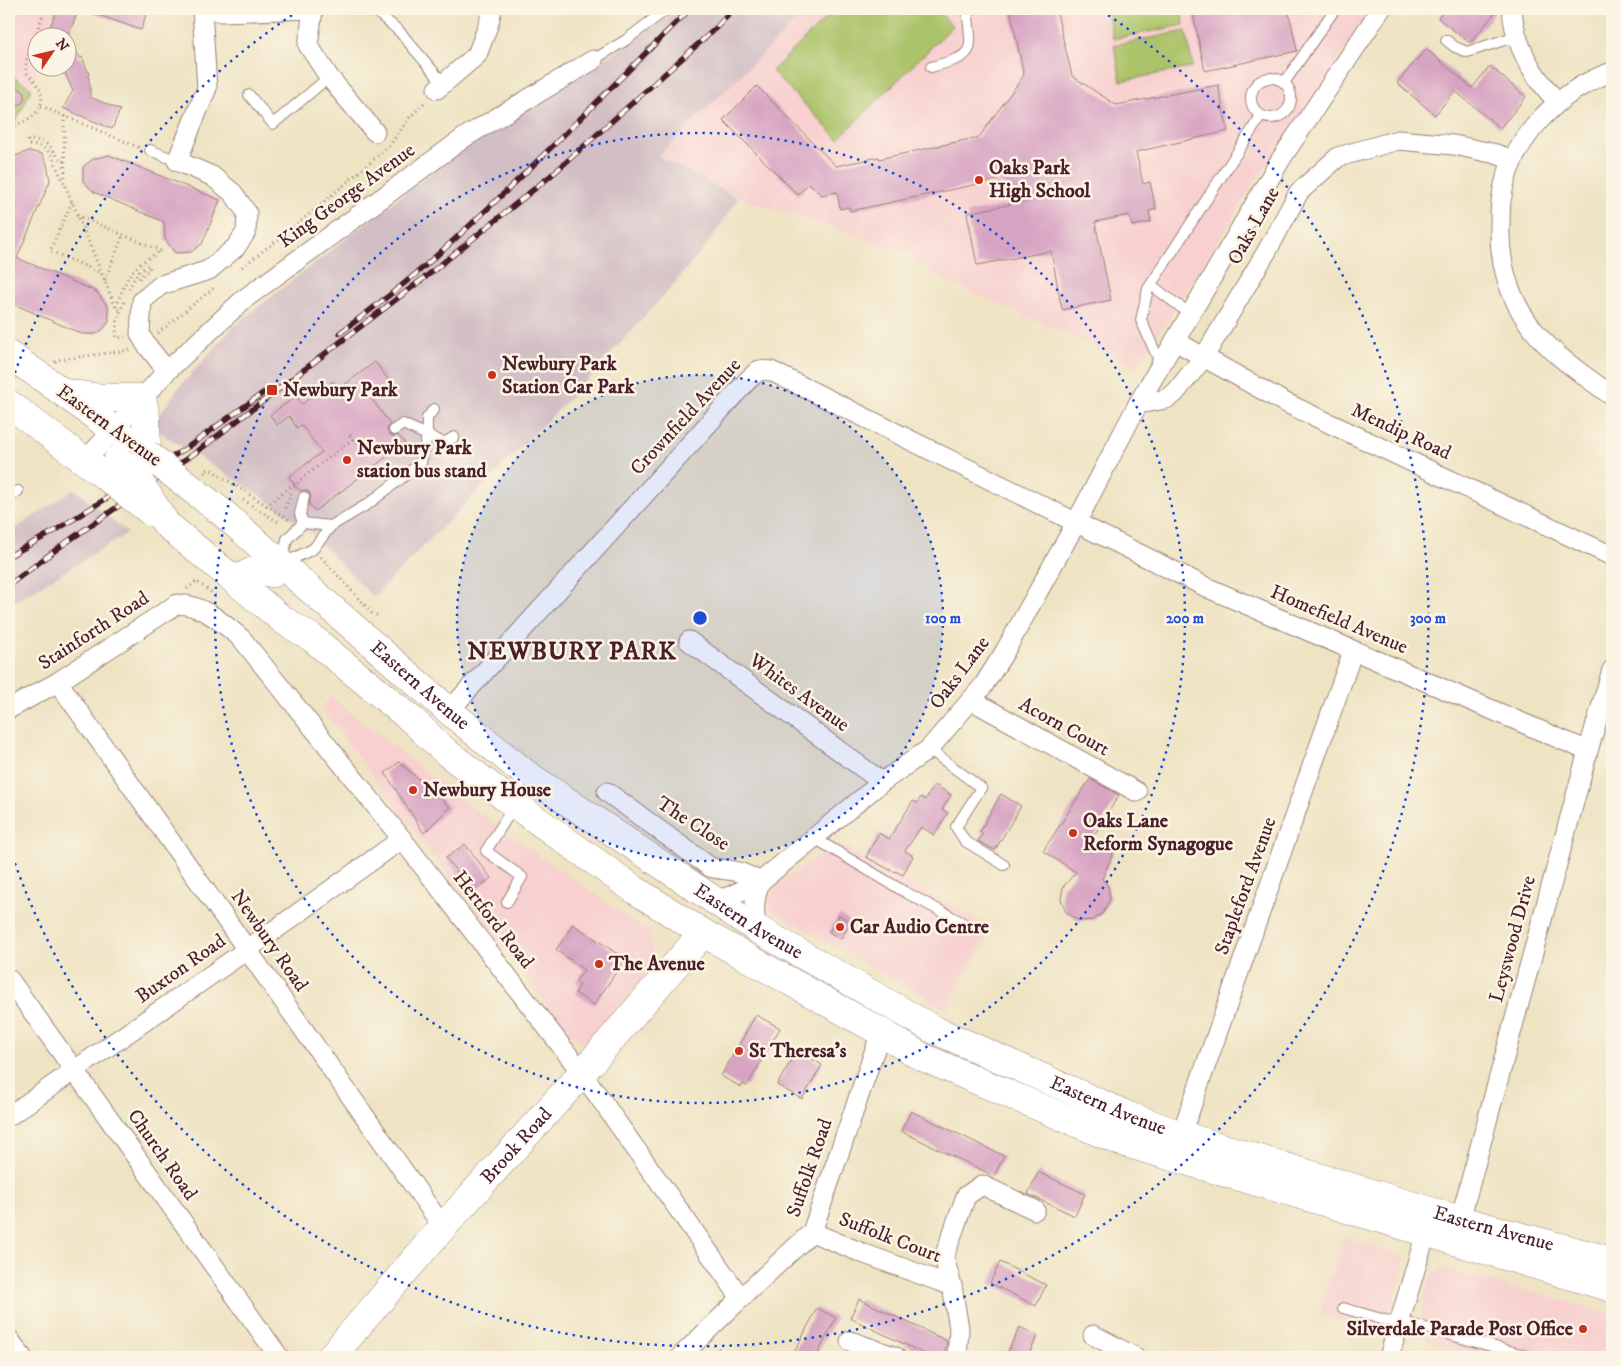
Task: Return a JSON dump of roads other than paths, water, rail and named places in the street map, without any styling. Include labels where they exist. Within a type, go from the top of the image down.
[{"type":"main road","name":"Eastern Avenue","points":[[9,355],[147,454],[199,480],[224,514],[277,569],[525,773],[757,928],[935,1030],[1129,1116],[1181,1135],[1460,1220],[1612,1261]]},
{"type":"main road","points":[[62,392],[102,398],[142,398],[146,417],[147,454]]},
{"type":"main road","name":"Eastern Avenue","points":[[9,404],[103,465],[166,524],[283,620],[312,638],[412,720],[446,752],[515,805],[636,890],[703,933],[881,1032],[920,1056],[1119,1141],[1612,1288]]},
{"type":"main road","points":[[103,465],[114,430]]},
{"type":"main road","points":[[234,580],[253,571],[277,569],[292,599],[300,606],[312,638]]},
{"type":"main road","name":"Brook Road","points":[[331,1357],[443,1227],[582,1073],[703,933]]},
{"type":"street","points":[[167,371],[145,344],[140,334],[142,301],[161,285],[209,270],[236,248],[246,232],[247,213],[233,193],[212,176],[177,161],[207,88],[202,9]]},
{"type":"street","points":[[213,9],[221,12],[313,9],[308,45],[329,77],[375,132]]},
{"type":"street","points":[[440,86],[477,55],[492,9]]},
{"type":"street","name":"Oaks Lane","points":[[714,900],[730,896],[760,882],[882,782],[928,749],[971,700],[1004,653],[1076,523],[1138,404],[1281,159],[1381,9]]},
{"type":"street","points":[[1512,9],[1521,49],[1533,71],[1558,102]]},
{"type":"street","name":"King George Avenue","points":[[114,430],[167,371],[243,300],[465,137],[593,60]]},
{"type":"street","points":[[1612,72],[1576,89],[1558,102],[1541,119],[1513,160],[1501,202],[1499,242],[1505,275],[1515,302],[1529,325],[1558,355],[1612,396]]},
{"type":"street","name":"Oaks Lane","points":[[1138,404],[1166,399],[1175,393],[1204,357],[1267,251],[1299,192],[1338,157],[1398,140],[1454,145],[1496,154],[1513,160]]},
{"type":"street","name":"Mendip Road","points":[[1175,341],[1284,402],[1612,556]]},
{"type":"street","name":"Crownfield Avenue","points":[[449,711],[759,370],[771,372],[1076,523]]},
{"type":"street","name":"Homefield Avenue","points":[[1076,523],[1208,588],[1588,751]]},
{"type":"street","name":"Stainforth Road","points":[[9,709],[58,682],[177,604]]},
{"type":"street","name":"Hertford Road","points":[[177,604],[195,606],[216,617],[242,639],[402,839],[582,1073],[741,1298]]},
{"type":"street","name":"Whites Avenue","points":[[689,640],[882,782]]},
{"type":"street","name":"Stapleford Avenue","points":[[1181,1135],[1353,651]]},
{"type":"street","name":"Leyswood Drive","points":[[1460,1220],[1588,751],[1612,670]]},
{"type":"street","name":"Newbury Road","points":[[58,682],[443,1227]]},
{"type":"street","name":"Acorn Court","points":[[971,700],[1136,792]]},
{"type":"street","name":"The Close","points":[[607,792],[710,867],[720,871],[740,872],[760,882]]},
{"type":"street","name":"Buxton Road","points":[[9,1116],[402,839]]},
{"type":"street","points":[[757,928],[754,913],[754,897],[760,882]]},
{"type":"street","name":"Church Road","points":[[9,979],[279,1357]]},
{"type":"street","name":"Suffolk Road","points":[[680,1357],[812,1232],[881,1032]]},
{"type":"street","name":"Suffolk Court","points":[[957,1357],[959,1329],[952,1286],[944,1257],[966,1196],[982,1185],[1035,1210]]},
{"type":"street","name":"Suffolk Court","points":[[812,1232],[862,1253],[952,1286]]},
{"type":"street","points":[[1389,1357],[1426,1233]]},
{"type":"street","points":[[1093,1335],[1135,1357]]},
{"type":"street","points":[[9,1339],[22,1357]]},
{"type":"street","points":[[850,1341],[896,1357]]},
{"type":"lane","points":[[373,9],[399,31],[440,86]]},
{"type":"lane","name":"King George Avenue","points":[[593,60],[626,40],[667,9]]},
{"type":"lane","points":[[931,67],[955,61],[961,58],[969,49],[971,37],[967,9]]},
{"type":"lane","points":[[1284,83],[1335,9]]},
{"type":"lane","points":[[1446,40],[1455,47],[1467,52],[1517,36]]},
{"type":"lane","points":[[249,95],[273,124],[329,77]]},
{"type":"lane","points":[[1272,78],[1284,83],[1290,94],[1291,101],[1285,112],[1273,118],[1261,116],[1252,106],[1251,92],[1254,86],[1259,81],[1272,78]]},
{"type":"lane","points":[[1161,365],[1141,320],[1148,289],[1261,116]]},
{"type":"lane","points":[[150,150],[177,161]]},
{"type":"lane","points":[[1151,285],[1190,314]]},
{"type":"lane","points":[[277,569],[313,549],[331,526],[368,504],[421,463],[427,436],[427,418],[434,409]]},
{"type":"lane","points":[[394,430],[403,424],[444,443],[454,437]]},
{"type":"lane","points":[[9,498],[18,491]]},
{"type":"lane","points":[[303,523],[300,514],[304,497]]},
{"type":"lane","points":[[303,523],[331,526]]},
{"type":"lane","points":[[277,569],[287,539],[303,523]]},
{"type":"lane","points":[[928,749],[980,788],[956,827],[965,841],[1004,865]]},
{"type":"lane","points":[[507,902],[522,877],[486,851],[515,805]]},
{"type":"lane","points":[[814,838],[905,892],[963,923]]},
{"type":"lane","points":[[1344,1308],[1532,1357]]},
{"type":"railway","points":[[340,333],[405,283],[460,234],[527,171],[690,9]]},
{"type":"railway","points":[[9,585],[61,546],[195,453],[428,275],[554,173],[716,28],[733,9]]},
{"type":"railway","points":[[9,556],[53,532],[188,447],[263,393]]},
{"type":"place","name":"Oaks Park High School","points":[[979,180]]},
{"type":"place","name":"Newbury Park Station Car Park","points":[[492,375]]},
{"type":"place","name":"Newbury Park","points":[[272,390]]},
{"type":"place","name":"Newbury Park station bus stand","points":[[347,460]]},
{"type":"place","name":"Newbury House","points":[[413,790]]},
{"type":"place","name":"Oaks Lane Reform Synagogue","points":[[1073,833]]},
{"type":"place","name":"Car Audio Centre","points":[[840,927]]},
{"type":"place","name":"The Avenue","points":[[599,964]]},
{"type":"place","name":"St Theresa's","points":[[739,1051]]},
{"type":"place","name":"Silverdale Parade Post Office","points":[[1583,1329]]},
{"type":"district","name":"NEWBURY PARK","points":[[572,651]]}]
